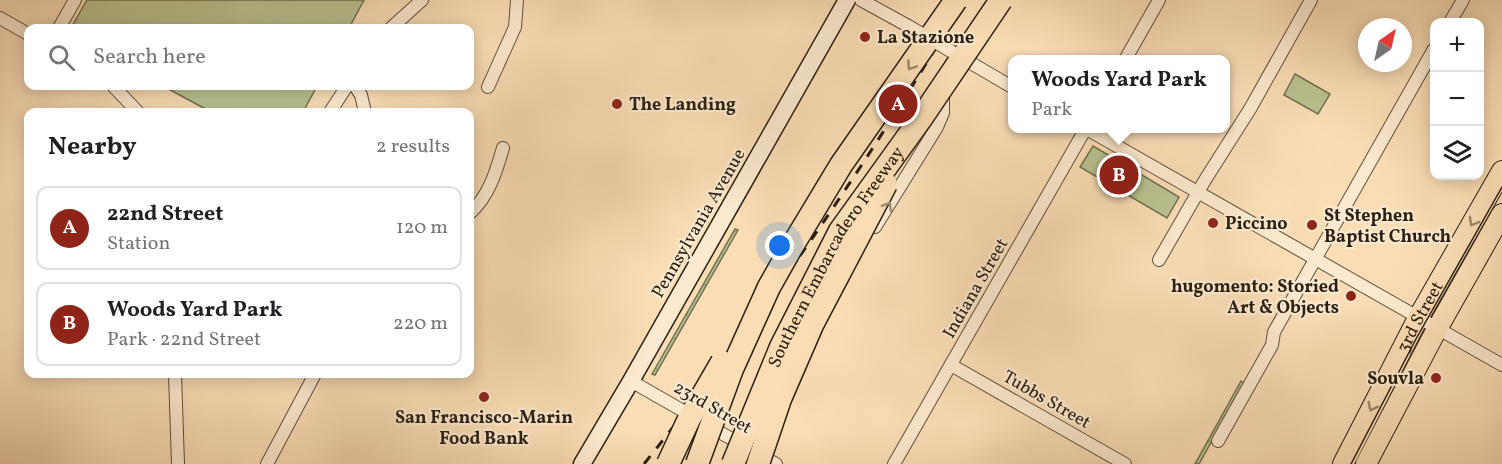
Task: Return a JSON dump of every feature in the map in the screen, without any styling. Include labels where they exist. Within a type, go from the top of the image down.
[{"type":"highway","points":[[668,464],[689,419],[842,165],[956,0]]},
{"type":"highway","points":[[747,459],[780,399],[812,325],[922,117],[1001,0]]},
{"type":"highway","points":[[697,464],[732,369],[769,287],[791,248]]},
{"type":"main road","name":"Pennsylvania Avenue","points":[[582,464],[847,0]]},
{"type":"main road","name":"3rd Street","points":[[1343,464],[1418,318],[1502,171]]},
{"type":"main road","name":"3rd Street","points":[[1366,464],[1437,329],[1502,214]]},
{"type":"street","points":[[61,24],[75,0]]},
{"type":"street","points":[[395,24],[422,0]]},
{"type":"street","points":[[488,87],[515,27],[518,11],[517,0]]},
{"type":"street","points":[[861,0],[1008,85]]},
{"type":"street","points":[[1128,55],[1159,0]]},
{"type":"street","points":[[1159,260],[1251,109],[1311,0]]},
{"type":"street","points":[[1452,18],[1463,0]]},
{"type":"street","points":[[0,18],[24,32]]},
{"type":"street","points":[[1218,441],[1272,345],[1274,332],[1430,56]]},
{"type":"street","points":[[745,464],[803,345],[827,317],[874,230],[937,126],[942,113],[943,99],[962,57]]},
{"type":"street","points":[[117,90],[134,108]]},
{"type":"street","points":[[333,108],[344,90]]},
{"type":"street","points":[[358,90],[364,108]]},
{"type":"street","name":"Indiana Street","points":[[894,464],[1083,133]]},
{"type":"street","points":[[1092,133],[1502,364]]},
{"type":"street","points":[[474,208],[491,182],[502,148]]},
{"type":"street","name":"Tubbs Street","points":[[951,366],[1125,464]]},
{"type":"street","points":[[175,378],[178,464]]},
{"type":"street","points":[[267,464],[313,378]]},
{"type":"street","name":"23rd Street","points":[[631,381],[698,419],[747,459],[776,464]]},
{"type":"green space","points":[[87,0],[364,0],[351,24],[73,24]]},
{"type":"green space","points":[[1295,74],[1330,94],[1318,114],[1284,95]]},
{"type":"green space","points":[[170,90],[315,90],[305,108],[204,108]]},
{"type":"green space","points":[[1093,146],[1179,197],[1167,218],[1080,167]]},
{"type":"green space","points":[[735,229],[738,230],[655,375],[652,374]]},
{"type":"green space","points":[[1241,381],[1244,383],[1199,464],[1195,464]]},
{"type":"tram line","points":[[1351,464],[1416,339],[1502,187]]},
{"type":"railway","points":[[644,464],[730,352],[813,238],[891,120],[964,0]]},
{"type":"place","name":"La Stazione","points":[[865,37]]},
{"type":"place","name":"The Landing","points":[[617,104]]},
{"type":"place","name":"22nd Street","points":[[898,104]]},
{"type":"place","name":"Woods Yard Park","points":[[1119,175]]},
{"type":"place","name":"Piccino","points":[[1213,223]]},
{"type":"place","name":"St Stephen Baptist Church","points":[[1312,225]]},
{"type":"place","name":"hugomento: Storied Art & Objects","points":[[1351,296]]},
{"type":"place","name":"Souvla","points":[[1436,378]]},
{"type":"place","name":"San Francisco-Marin Food Bank","points":[[484,397]]}]
